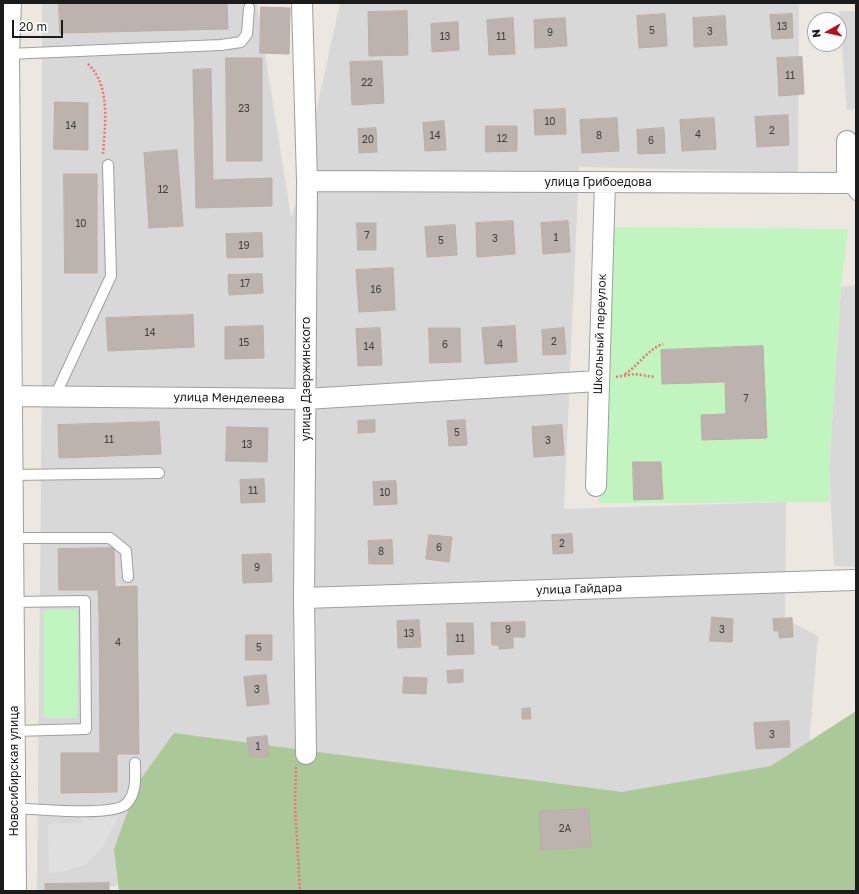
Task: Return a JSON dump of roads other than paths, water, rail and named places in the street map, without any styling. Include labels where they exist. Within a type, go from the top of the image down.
[{"type":"street","name":"Новосибирская улица","points":[[10,3],[8,54],[7,396],[12,475],[10,611],[14,731],[11,799],[15,891]]},
{"type":"street","name":"улица Дзержинского","points":[[302,3],[307,181],[304,598],[306,754]]},
{"type":"street","name":"улица Грибоедова","points":[[307,181],[605,182],[852,189],[847,141]]},
{"type":"street","name":"Школьный переулок","points":[[596,486],[605,182]]},
{"type":"street","name":"улица Менделеева","points":[[7,396],[306,399],[598,381]]},
{"type":"street","name":"улица Гайдара","points":[[304,598],[854,580]]},
{"type":"lane","points":[[8,54],[221,45],[241,42],[247,34],[249,8]]},
{"type":"lane","points":[[55,396],[111,276],[108,165]]},
{"type":"lane","points":[[12,475],[159,473]]},
{"type":"lane","points":[[12,538],[110,538],[126,551],[128,577]]},
{"type":"lane","points":[[10,611],[85,601],[86,729],[14,731]]},
{"type":"lane","points":[[11,799],[102,811],[119,809],[127,804],[134,791],[135,763]]}]
